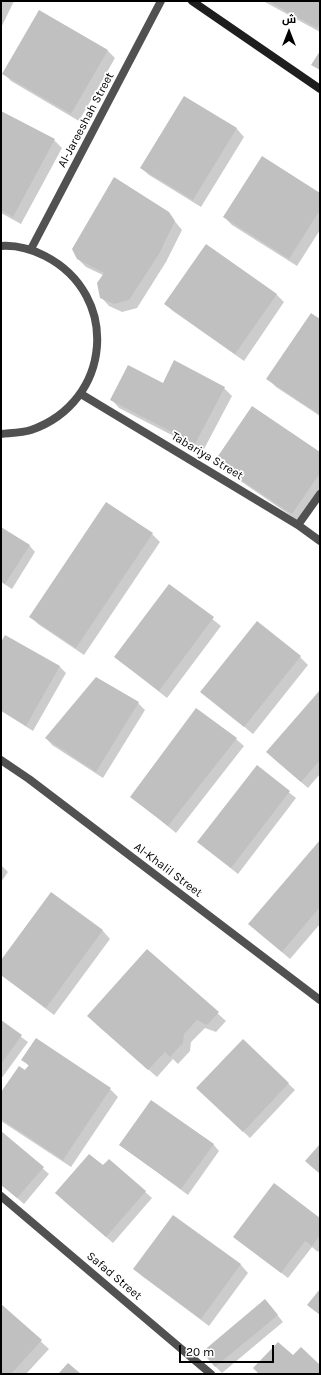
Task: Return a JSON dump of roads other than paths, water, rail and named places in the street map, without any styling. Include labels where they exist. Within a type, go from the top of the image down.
[{"type":"street","name":"Al-Jareeshah Street","points":[[31,249],[161,1]]},
{"type":"street","points":[[192,1],[320,89]]},
{"type":"street","points":[[1,246],[8,245],[31,249],[58,262],[79,283],[93,309],[98,338],[94,367],[81,394],[59,416],[30,430],[1,434]]},
{"type":"street","name":"Tabariya Street","points":[[81,394],[298,525],[320,541]]},
{"type":"street","points":[[298,525],[320,494]]},
{"type":"street","name":"Al-Khalil Street","points":[[1,760],[35,784],[320,1000]]},
{"type":"street","name":"Safad Street","points":[[1,1196],[211,1374]]}]
